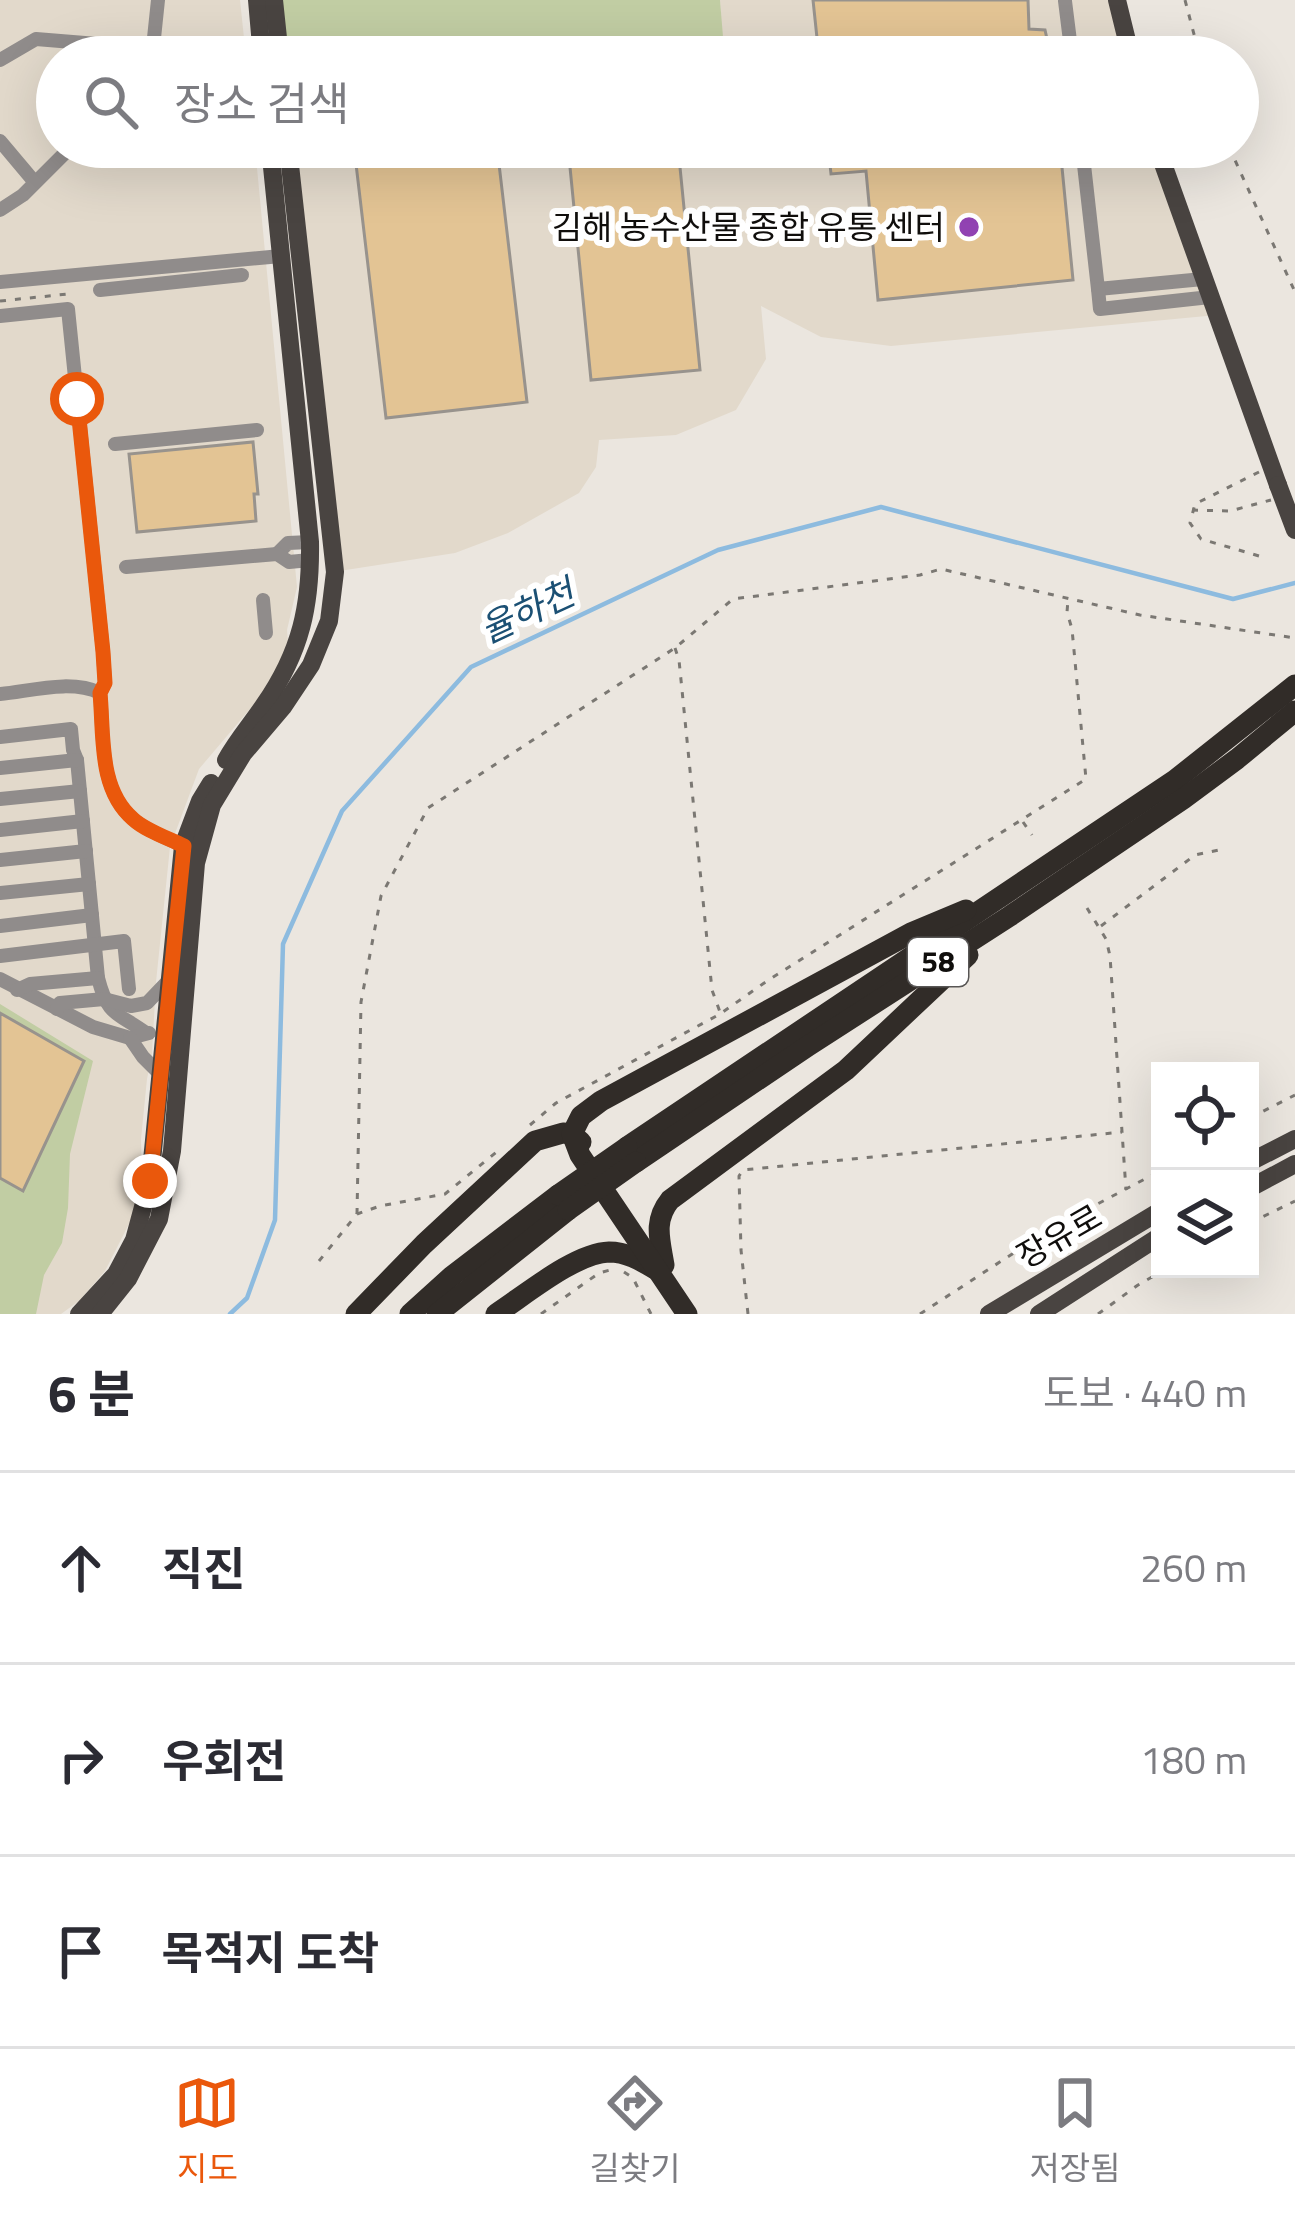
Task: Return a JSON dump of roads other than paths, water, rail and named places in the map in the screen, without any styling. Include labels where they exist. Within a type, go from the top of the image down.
[{"type":"highway","name":"58","points":[[632,1154],[1010,916],[1231,751],[1295,685]]},
{"type":"highway","name":"58","points":[[410,1314],[452,1276],[1016,889],[1295,711]]},
{"type":"highway","points":[[692,1314],[580,1155],[572,1134],[581,1116],[911,933],[1016,889]]},
{"type":"highway","points":[[661,1268],[658,1225],[660,1212],[670,1200],[846,1070],[1010,916]]},
{"type":"highway","points":[[356,1314],[535,1142],[549,1135],[572,1134]]},
{"type":"highway","name":"58","points":[[437,1314],[563,1203]]},
{"type":"highway","points":[[496,1314],[596,1254],[623,1253],[661,1268]]},
{"type":"main road","points":[[257,0],[260,36]]},
{"type":"main road","points":[[274,0],[278,36]]},
{"type":"main road","points":[[1117,0],[1126,36]]},
{"type":"main road","points":[[100,1314],[128,1279],[159,1220],[172,1151],[155,1035],[169,980],[184,846],[200,801],[288,667],[305,619],[310,551],[272,168]]},
{"type":"main road","points":[[80,1314],[116,1274],[134,1240],[150,1181],[160,1074],[155,1035],[212,805],[243,754],[311,664],[329,621],[335,572],[290,168]]},
{"type":"main road","points":[[1164,168],[1295,530]]},
{"type":"main road","points":[[1259,1157],[1295,1139]]},
{"type":"main road","points":[[1259,1182],[1295,1164]]},
{"type":"main road","name":"장유로","points":[[989,1314],[1151,1216]]},
{"type":"main road","name":"장유로","points":[[1039,1314],[1151,1242]]},
{"type":"street","points":[[152,36],[158,0]]},
{"type":"street","points":[[1065,2],[1069,36]]},
{"type":"street","points":[[0,60],[36,39]]},
{"type":"street","points":[[0,141],[32,179]]},
{"type":"street","points":[[0,210],[49,168]]},
{"type":"street","points":[[1084,168],[1098,289],[1206,288]]},
{"type":"street","points":[[0,282],[281,256]]},
{"type":"street","points":[[100,290],[242,275]]},
{"type":"street","points":[[0,316],[68,310],[103,652],[105,683],[100,693],[108,778],[115,798],[134,821],[184,846]]},
{"type":"street","points":[[115,444],[257,430]]},
{"type":"street","points":[[126,567],[277,554],[288,543],[310,551]]},
{"type":"street","points":[[263,600],[266,633]]},
{"type":"street","points":[[0,694],[75,686],[100,693]]},
{"type":"street","points":[[0,737],[70,729],[98,978],[104,999],[118,1018],[155,1035]]},
{"type":"street","points":[[0,768],[77,760]]},
{"type":"street","points":[[0,799],[80,791]]},
{"type":"street","points":[[0,830],[83,821]]},
{"type":"street","points":[[0,860],[86,851]]},
{"type":"street","points":[[0,893],[89,884]]},
{"type":"street","points":[[0,926],[92,915]]},
{"type":"street","points":[[0,956],[124,941],[129,989]]},
{"type":"street","points":[[17,989],[98,978]]},
{"type":"street","points":[[0,979],[93,1027],[155,1035]]},
{"type":"street","points":[[57,1009],[60,1003],[104,999],[131,1006],[147,1003],[169,980]]},
{"type":"street","points":[[155,1035],[160,1074]]},
{"type":"waterway","name":"율하천","points":[[230,1314],[247,1298],[275,1220],[283,944],[342,811],[471,667],[718,550],[881,507],[1233,599],[1295,583]]},
{"type":"place","name":"김해 농수산물 종합 유통 센터","points":[[969,227]]}]
